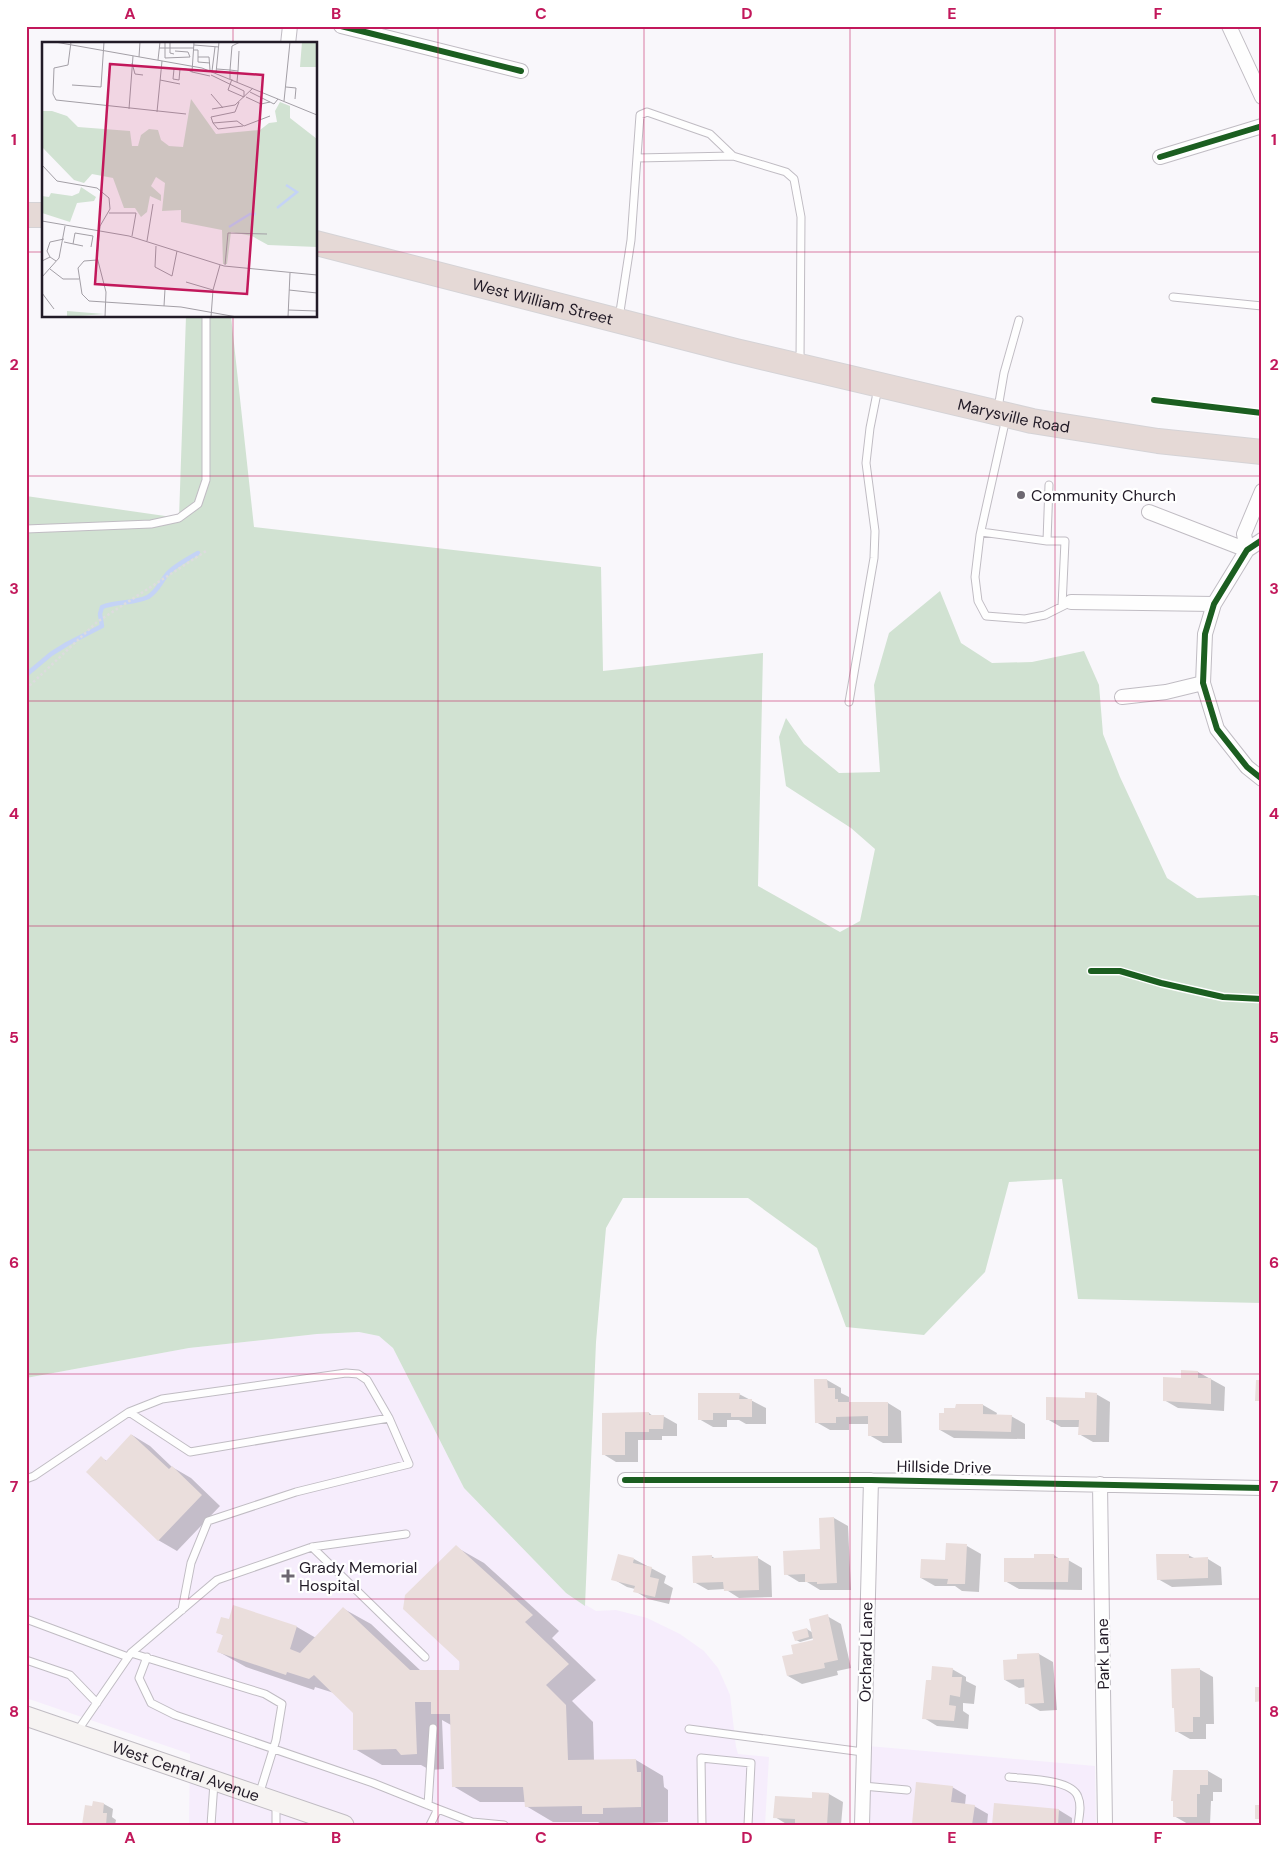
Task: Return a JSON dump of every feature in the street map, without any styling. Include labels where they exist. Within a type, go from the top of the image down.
[{"type":"highway","points":[[26,214],[42,215]]},
{"type":"highway","name":"West William Street","points":[[318,244],[769,359]]},
{"type":"highway","name":"Marysville Road","points":[[769,359],[1032,422],[1158,441],[1262,452]]},
{"type":"main road","name":"West Central Avenue","points":[[26,1716],[344,1825]]},
{"type":"street","points":[[288,42],[290,26]]},
{"type":"street","points":[[341,26],[521,71]]},
{"type":"street","points":[[1229,26],[1262,97]]},
{"type":"street","points":[[1160,157],[1262,126]]},
{"type":"street","points":[[1247,550],[1244,534],[1262,491]]},
{"type":"street","points":[[1149,512],[1247,550]]},
{"type":"street","points":[[1262,540],[1247,550],[1214,604],[1205,634],[1203,683],[1217,729],[1247,767],[1262,779]]},
{"type":"street","points":[[1067,604],[1214,604]]},
{"type":"street","points":[[1122,697],[1166,692],[1203,683]]},
{"type":"street","name":"Hillside Drive","points":[[625,1480],[871,1480],[1262,1488]]},
{"type":"street","name":"Orchard Lane","points":[[862,1825],[871,1480]]},
{"type":"street","name":"Park Lane","points":[[1100,1484],[1105,1825]]},
{"type":"lane","points":[[619,321],[631,240],[640,115],[647,112],[710,134],[733,156]]},
{"type":"lane","points":[[637,158],[733,156],[786,172],[794,179],[801,217],[800,366]]},
{"type":"lane","points":[[1173,296],[1262,306]]},
{"type":"lane","points":[[26,529],[151,524],[179,518],[198,504],[206,480],[206,318]]},
{"type":"lane","points":[[981,532],[1047,541],[1065,540],[1067,604],[1044,615],[1024,619],[986,616],[978,601],[975,577],[981,532],[1002,415],[1004,374],[1019,320]]},
{"type":"lane","points":[[849,702],[874,558],[875,531],[866,463],[878,386]]},
{"type":"lane","points":[[1047,541],[1049,486]]},
{"type":"lane","points":[[26,1479],[34,1476],[130,1412],[162,1398],[352,1373],[358,1374],[367,1380],[389,1418],[409,1464],[296,1492],[208,1521],[190,1563],[182,1610]]},
{"type":"lane","points":[[130,1412],[190,1452],[389,1418]]},
{"type":"lane","points":[[76,1733],[130,1655],[217,1580],[312,1548],[406,1534]]},
{"type":"lane","points":[[312,1548],[425,1658]]},
{"type":"lane","points":[[26,1619],[130,1655],[147,1657],[265,1694],[282,1704],[268,1798],[276,1825]]},
{"type":"lane","points":[[147,1657],[139,1678],[151,1703],[175,1715],[374,1783],[472,1822],[504,1825]]},
{"type":"lane","points":[[26,1660],[70,1675],[97,1703]]},
{"type":"lane","points":[[428,1805],[432,1728]]},
{"type":"lane","points":[[689,1729],[863,1752]]},
{"type":"lane","points":[[702,1825],[701,1758],[751,1763],[748,1825]]},
{"type":"lane","points":[[1009,1777],[1054,1783],[1073,1788],[1078,1796],[1080,1806],[1078,1825]]},
{"type":"lane","points":[[211,1825],[214,1779]]},
{"type":"lane","points":[[863,1786],[907,1790]]},
{"type":"lane","points":[[430,1825],[438,1809]]},
{"type":"path","points":[[26,689],[97,622],[206,551]]},
{"type":"shaded area","name":"Grady Memorial Hospital","points":[[359,1332],[379,1336],[393,1348],[464,1488],[566,1593],[596,1611],[616,1610],[647,1618],[680,1634],[704,1651],[718,1668],[730,1695],[738,1754],[769,1757],[765,1825],[189,1825],[190,1754],[26,1698],[26,1378],[189,1348],[317,1334]]},
{"type":"shaded area","points":[[857,1745],[1095,1766],[1096,1825],[854,1825]]},
{"type":"green space","points":[[186,318],[231,318],[254,527],[601,567],[603,671],[763,653],[758,886],[840,932],[860,921],[875,849],[851,828],[786,786],[779,737],[786,718],[804,744],[839,773],[880,772],[874,685],[889,633],[940,591],[961,643],[992,663],[1032,662],[1084,651],[1099,685],[1103,734],[1120,777],[1167,878],[1197,898],[1255,895],[1262,897],[1262,1303],[1078,1299],[1062,1179],[1009,1182],[985,1272],[924,1335],[846,1327],[817,1248],[748,1198],[623,1198],[606,1228],[596,1342],[585,1606],[566,1593],[464,1488],[393,1348],[379,1336],[359,1332],[317,1334],[189,1348],[26,1378],[26,496],[179,518]]},
{"type":"building","points":[[1181,1370],[1198,1371],[1198,1378],[1211,1378],[1211,1404],[1163,1401],[1163,1377],[1181,1378]]},
{"type":"building","points":[[814,1379],[827,1379],[828,1388],[835,1388],[835,1399],[838,1399],[838,1402],[888,1402],[888,1436],[868,1436],[868,1416],[836,1417],[836,1423],[815,1423]]},
{"type":"building","points":[[1256,1380],[1262,1380],[1262,1401],[1255,1401]]},
{"type":"building","points":[[1085,1392],[1097,1393],[1096,1435],[1078,1435],[1079,1420],[1046,1420],[1046,1397],[1085,1398]]},
{"type":"building","points":[[698,1393],[740,1393],[739,1399],[752,1399],[752,1417],[731,1417],[731,1413],[713,1413],[713,1420],[698,1420]]},
{"type":"building","points":[[956,1404],[983,1404],[983,1414],[1012,1415],[1011,1432],[939,1430],[939,1413],[944,1413],[944,1408],[955,1408]]},
{"type":"building","points":[[649,1412],[649,1415],[664,1415],[663,1429],[649,1429],[649,1432],[625,1432],[625,1455],[602,1455],[602,1413]]},
{"type":"building","points":[[131,1434],[169,1469],[172,1466],[202,1495],[158,1541],[86,1472],[101,1456],[106,1461]]},
{"type":"building","points":[[834,1517],[837,1583],[817,1584],[817,1582],[805,1582],[805,1574],[784,1575],[783,1551],[820,1549],[819,1518]]},
{"type":"building","points":[[946,1543],[967,1544],[965,1584],[947,1584],[948,1579],[920,1578],[921,1559],[945,1560]]},
{"type":"building","points":[[456,1545],[533,1615],[525,1622],[569,1664],[546,1685],[566,1705],[568,1760],[636,1759],[637,1772],[641,1772],[641,1807],[603,1808],[603,1814],[582,1814],[582,1806],[525,1807],[523,1787],[452,1787],[450,1714],[431,1714],[431,1702],[415,1702],[417,1754],[401,1755],[396,1749],[353,1750],[353,1713],[314,1675],[309,1679],[287,1672],[286,1675],[217,1652],[223,1635],[216,1633],[221,1617],[229,1619],[233,1605],[297,1626],[290,1649],[300,1653],[343,1607],[410,1670],[459,1670],[460,1662],[403,1609],[405,1595]]},
{"type":"building","points":[[618,1554],[634,1558],[633,1563],[652,1567],[650,1577],[659,1579],[655,1597],[633,1592],[635,1586],[611,1580]]},
{"type":"building","points":[[1034,1554],[1054,1554],[1054,1558],[1069,1558],[1068,1582],[1004,1582],[1004,1558],[1034,1558]]},
{"type":"building","points":[[1156,1554],[1189,1554],[1189,1558],[1208,1557],[1208,1578],[1157,1580]]},
{"type":"building","points":[[712,1555],[712,1558],[758,1556],[759,1590],[724,1591],[723,1582],[693,1583],[692,1556]]},
{"type":"building","points":[[828,1614],[838,1660],[824,1663],[825,1668],[787,1676],[782,1656],[793,1654],[791,1645],[813,1640],[809,1619]]},
{"type":"building","points":[[807,1628],[809,1637],[795,1641],[792,1632]]},
{"type":"building","points":[[1039,1653],[1044,1703],[1025,1704],[1024,1679],[1004,1680],[1003,1660],[1017,1659],[1017,1654]]},
{"type":"building","points":[[932,1666],[953,1668],[952,1677],[962,1677],[960,1697],[950,1695],[949,1705],[956,1706],[954,1721],[922,1719],[926,1680],[931,1680]]},
{"type":"building","points":[[1200,1668],[1200,1717],[1193,1717],[1193,1732],[1175,1732],[1171,1669]]},
{"type":"building","points":[[1255,1687],[1262,1687],[1262,1701],[1255,1702]]},
{"type":"building","points":[[1173,1770],[1208,1770],[1208,1785],[1200,1785],[1200,1794],[1197,1794],[1197,1817],[1173,1817],[1173,1801],[1171,1801]]},
{"type":"building","points":[[916,1782],[953,1786],[951,1802],[975,1805],[972,1825],[912,1824]]},
{"type":"building","points":[[812,1792],[829,1793],[827,1825],[795,1823],[795,1819],[773,1818],[775,1796],[812,1798]]},
{"type":"building","points":[[93,1801],[104,1803],[103,1813],[107,1813],[106,1825],[82,1825],[85,1805],[92,1806]]},
{"type":"building","points":[[994,1803],[1059,1809],[1058,1825],[992,1825]]},
{"type":"building","points":[[1255,1805],[1262,1805],[1262,1819],[1255,1819]]},
{"type":"waterway","points":[[26,675],[51,654],[102,626],[100,614],[102,607],[137,601],[148,597],[171,570],[198,553]]},
{"type":"cycle path","points":[[341,26],[521,71]]},
{"type":"cycle path","points":[[1160,157],[1262,126]]},
{"type":"cycle path","points":[[1154,400],[1262,413]]},
{"type":"cycle path","points":[[1262,540],[1247,550],[1214,604],[1205,634],[1203,683],[1217,729],[1247,767],[1262,779]]},
{"type":"cycle path","points":[[1091,971],[1120,971],[1161,983],[1223,997],[1262,999]]},
{"type":"cycle path","points":[[625,1480],[871,1480],[1262,1488]]},
{"type":"place","name":"Community Church","points":[[1021,495]]},
{"type":"place","name":"Grady Memorial Hospital","points":[[288,1576]]}]
